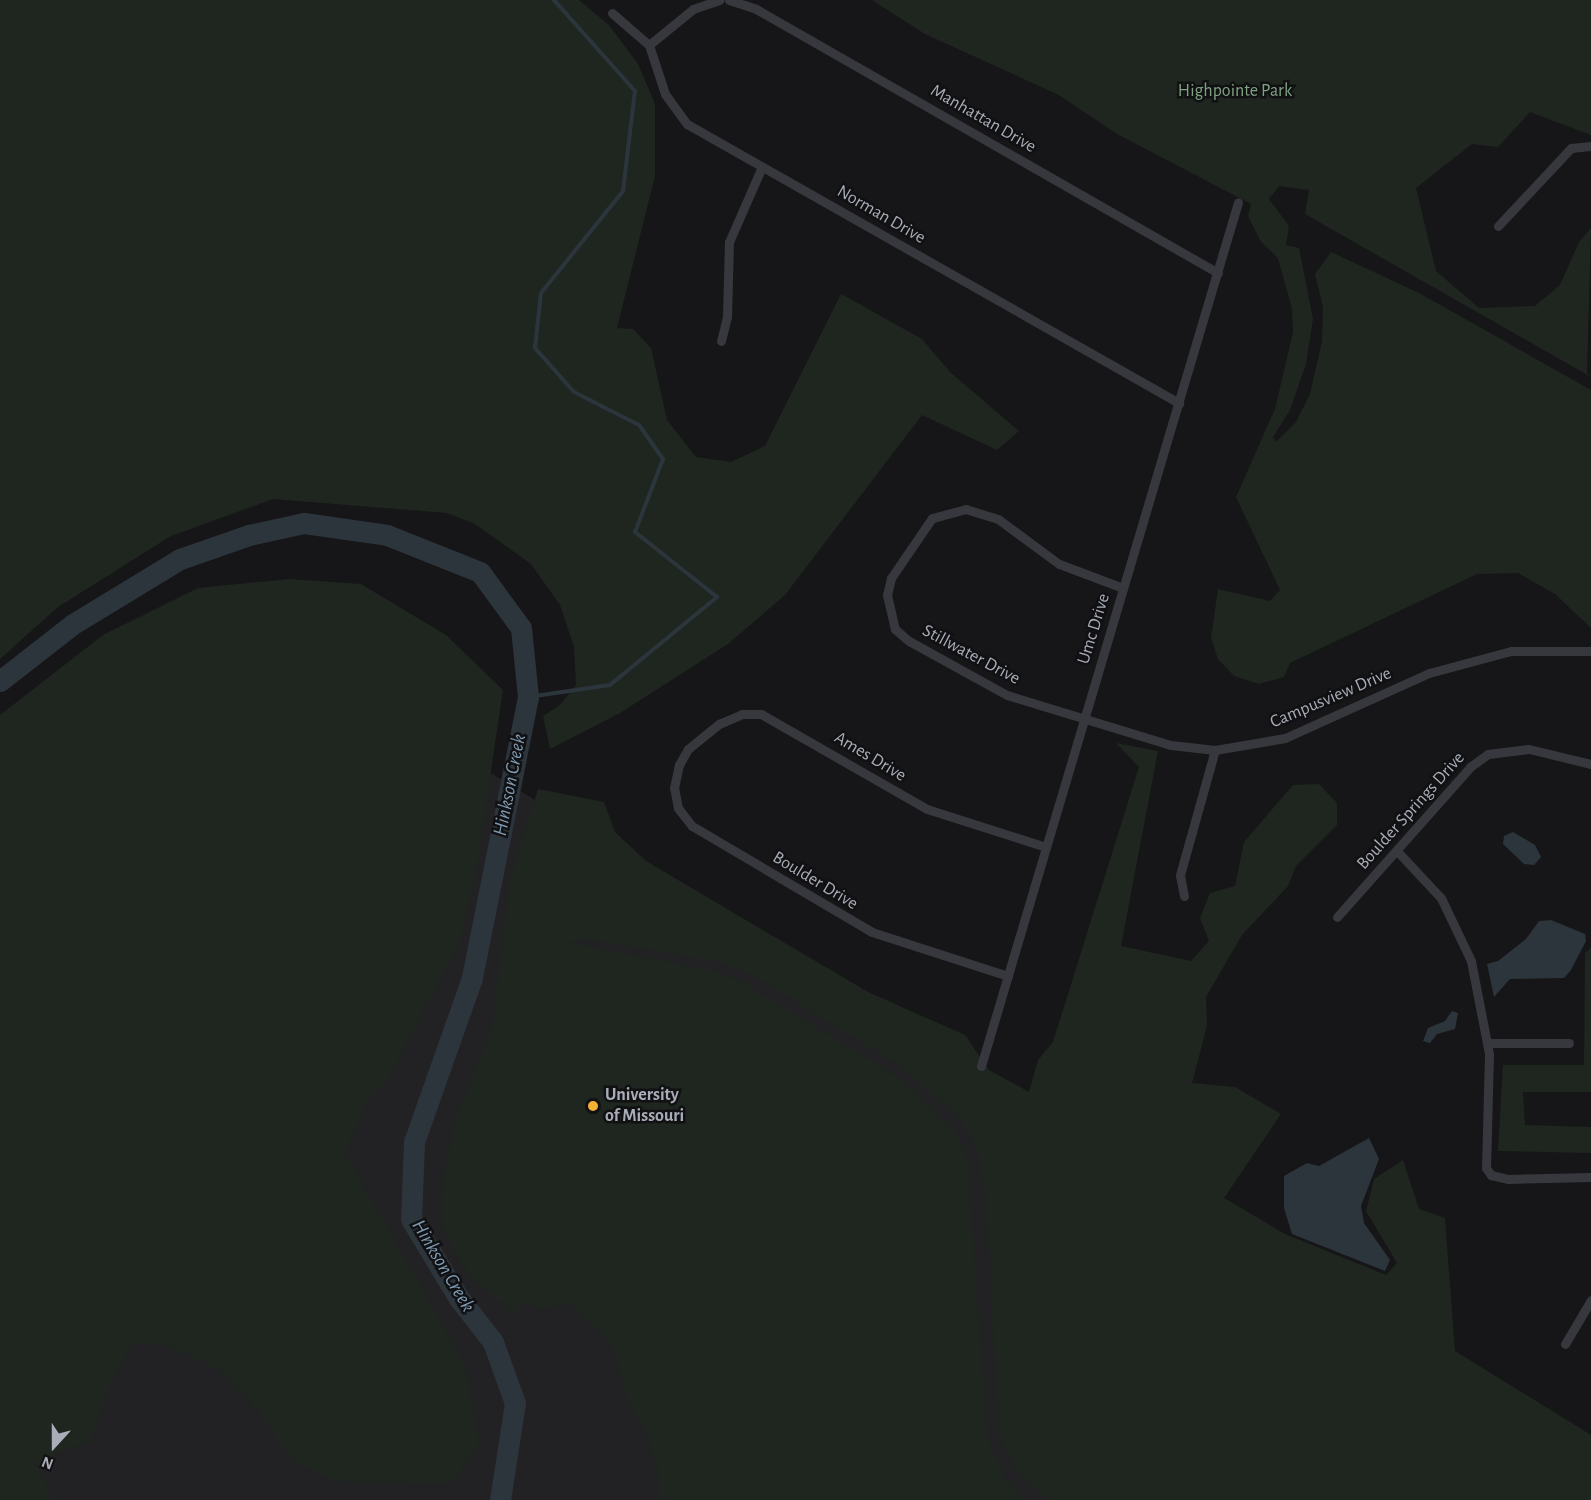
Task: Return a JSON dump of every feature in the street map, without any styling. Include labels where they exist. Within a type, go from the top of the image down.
[{"type":"street","points":[[649,45],[693,9],[719,0]]},
{"type":"street","name":"Manhattan Drive","points":[[729,0],[756,9],[1218,273]]},
{"type":"street","name":"Norman Drive","points":[[612,13],[649,45],[674,111],[687,124],[1179,403]]},
{"type":"street","points":[[1497,226],[1571,148],[1591,146]]},
{"type":"street","points":[[722,341],[728,317],[729,242],[762,167]]},
{"type":"street","name":"Umc Drive","points":[[981,1066],[1238,202]]},
{"type":"street","name":"Stillwater Drive","points":[[1084,718],[1007,695],[909,641],[889,614],[891,578],[932,518],[966,509],[998,519],[1068,569],[1123,588]]},
{"type":"street","name":"Campusview Drive","points":[[1084,718],[1171,745],[1215,750],[1286,738],[1429,673],[1481,659],[1512,651],[1591,651]]},
{"type":"street","name":"Ames Drive","points":[[688,749],[719,724],[742,714],[761,714],[927,809],[1046,847]]},
{"type":"street","name":"Boulder Drive","points":[[688,749],[674,788],[678,807],[692,826],[872,932],[1008,976]]},
{"type":"street","name":"Boulder Springs Drive","points":[[1337,917],[1470,767],[1488,754],[1529,749],[1591,764]]},
{"type":"street","points":[[1184,896],[1180,875],[1215,750]]},
{"type":"street","points":[[1397,851],[1441,898],[1458,927],[1472,961],[1487,1043],[1490,1078],[1486,1161],[1491,1174],[1508,1179],[1591,1177]]},
{"type":"street","points":[[1487,1043],[1569,1043]]},
{"type":"street","points":[[1565,1344],[1591,1300]]},
{"type":"shaded area","name":"University of Missouri","points":[[328,673],[1591,1448],[1591,1500],[4,1500]]},
{"type":"shaded area","points":[[1513,832],[1535,845],[1541,857],[1534,865],[1524,864],[1503,844],[1504,836]]},
{"type":"shaded area","points":[[1551,920],[1585,934],[1586,941],[1571,970],[1564,978],[1510,979],[1494,997],[1487,964],[1498,961],[1526,939],[1539,921]]},
{"type":"shaded area","points":[[1452,1011],[1458,1013],[1455,1029],[1437,1034],[1430,1043],[1423,1041],[1428,1028],[1445,1021]]},
{"type":"shaded area","points":[[1369,1138],[1379,1159],[1361,1206],[1364,1223],[1390,1260],[1385,1271],[1292,1234],[1284,1208],[1284,1176],[1307,1163],[1319,1166]]},
{"type":"green space","points":[[0,0],[579,0],[609,25],[638,64],[655,104],[655,176],[617,328],[633,329],[651,348],[667,420],[696,457],[731,462],[765,446],[841,294],[922,339],[950,372],[1019,431],[997,450],[922,415],[785,595],[728,644],[620,713],[550,749],[543,716],[560,705],[576,685],[574,647],[560,605],[531,564],[475,524],[447,513],[273,499],[171,536],[58,607],[0,659]]},
{"type":"green space","name":"Highpointe Park","points":[[872,0],[1591,0],[1591,135],[1530,112],[1498,147],[1472,144],[1416,188],[1436,271],[1479,308],[1535,306],[1560,285],[1579,242],[1591,228],[1587,373],[1591,377],[1305,214],[1309,190],[1279,186],[1269,199],[1289,226],[1286,245],[1299,248],[1313,319],[1306,364],[1290,410],[1273,437],[1276,442],[1296,422],[1310,394],[1322,341],[1323,307],[1315,274],[1331,252],[1419,293],[1591,390],[1591,628],[1555,594],[1518,573],[1477,574],[1290,663],[1284,677],[1259,684],[1234,676],[1218,659],[1211,638],[1218,589],[1270,601],[1280,590],[1236,497],[1275,409],[1293,332],[1292,309],[1278,258],[1261,242],[1248,216],[1251,204],[1117,134],[1059,95],[925,34]]},
{"type":"green space","points":[[289,579],[361,584],[446,635],[503,690],[476,872],[459,942],[388,1079],[368,1099],[345,1153],[465,1365],[479,1442],[451,1484],[334,1481],[292,1461],[257,1409],[218,1369],[165,1344],[132,1344],[111,1381],[91,1440],[35,1462],[53,1500],[0,1500],[0,715],[103,635],[198,588]]},
{"type":"green space","points":[[1116,743],[1158,751],[1121,946],[1191,961],[1209,941],[1200,918],[1210,893],[1235,886],[1244,842],[1293,785],[1319,784],[1337,803],[1337,825],[1296,866],[1288,886],[1242,935],[1206,997],[1207,1026],[1192,1083],[1235,1087],[1281,1114],[1224,1198],[1285,1234],[1386,1275],[1397,1263],[1366,1211],[1374,1179],[1403,1160],[1419,1209],[1445,1218],[1455,1351],[1591,1435],[1591,1500],[1047,1500],[1017,1472],[999,1433],[986,1200],[977,1147],[959,1118],[902,1067],[760,979],[724,963],[589,939],[568,942],[710,970],[742,982],[902,1080],[955,1130],[967,1159],[988,1441],[1005,1477],[1025,1500],[659,1500],[658,1469],[645,1428],[628,1402],[617,1358],[606,1338],[568,1303],[542,1310],[533,1304],[519,1304],[517,1314],[476,1283],[454,1252],[441,1221],[445,1167],[458,1112],[492,1029],[510,880],[538,789],[604,802],[615,832],[646,861],[868,992],[965,1035],[989,1070],[1029,1092],[1038,1060],[1053,1042],[1139,767]]},
{"type":"green space","points":[[1591,948],[1591,1092],[1523,1092],[1525,1125],[1591,1127],[1591,1153],[1498,1151],[1503,1065],[1584,1065],[1585,953]]},
{"type":"waterway","points":[[528,697],[610,685],[717,597],[635,532],[663,459],[639,425],[574,392],[535,348],[541,293],[623,191],[635,91],[554,0]]},
{"type":"waterway","name":"Hinkson Creek","points":[[0,681],[73,624],[180,559],[249,535],[304,523],[387,535],[480,572],[521,628],[528,697],[472,978],[414,1142],[411,1219],[458,1297],[493,1342],[515,1403],[500,1500]]},
{"type":"place","name":"University of Missouri","points":[[593,1106]]}]
